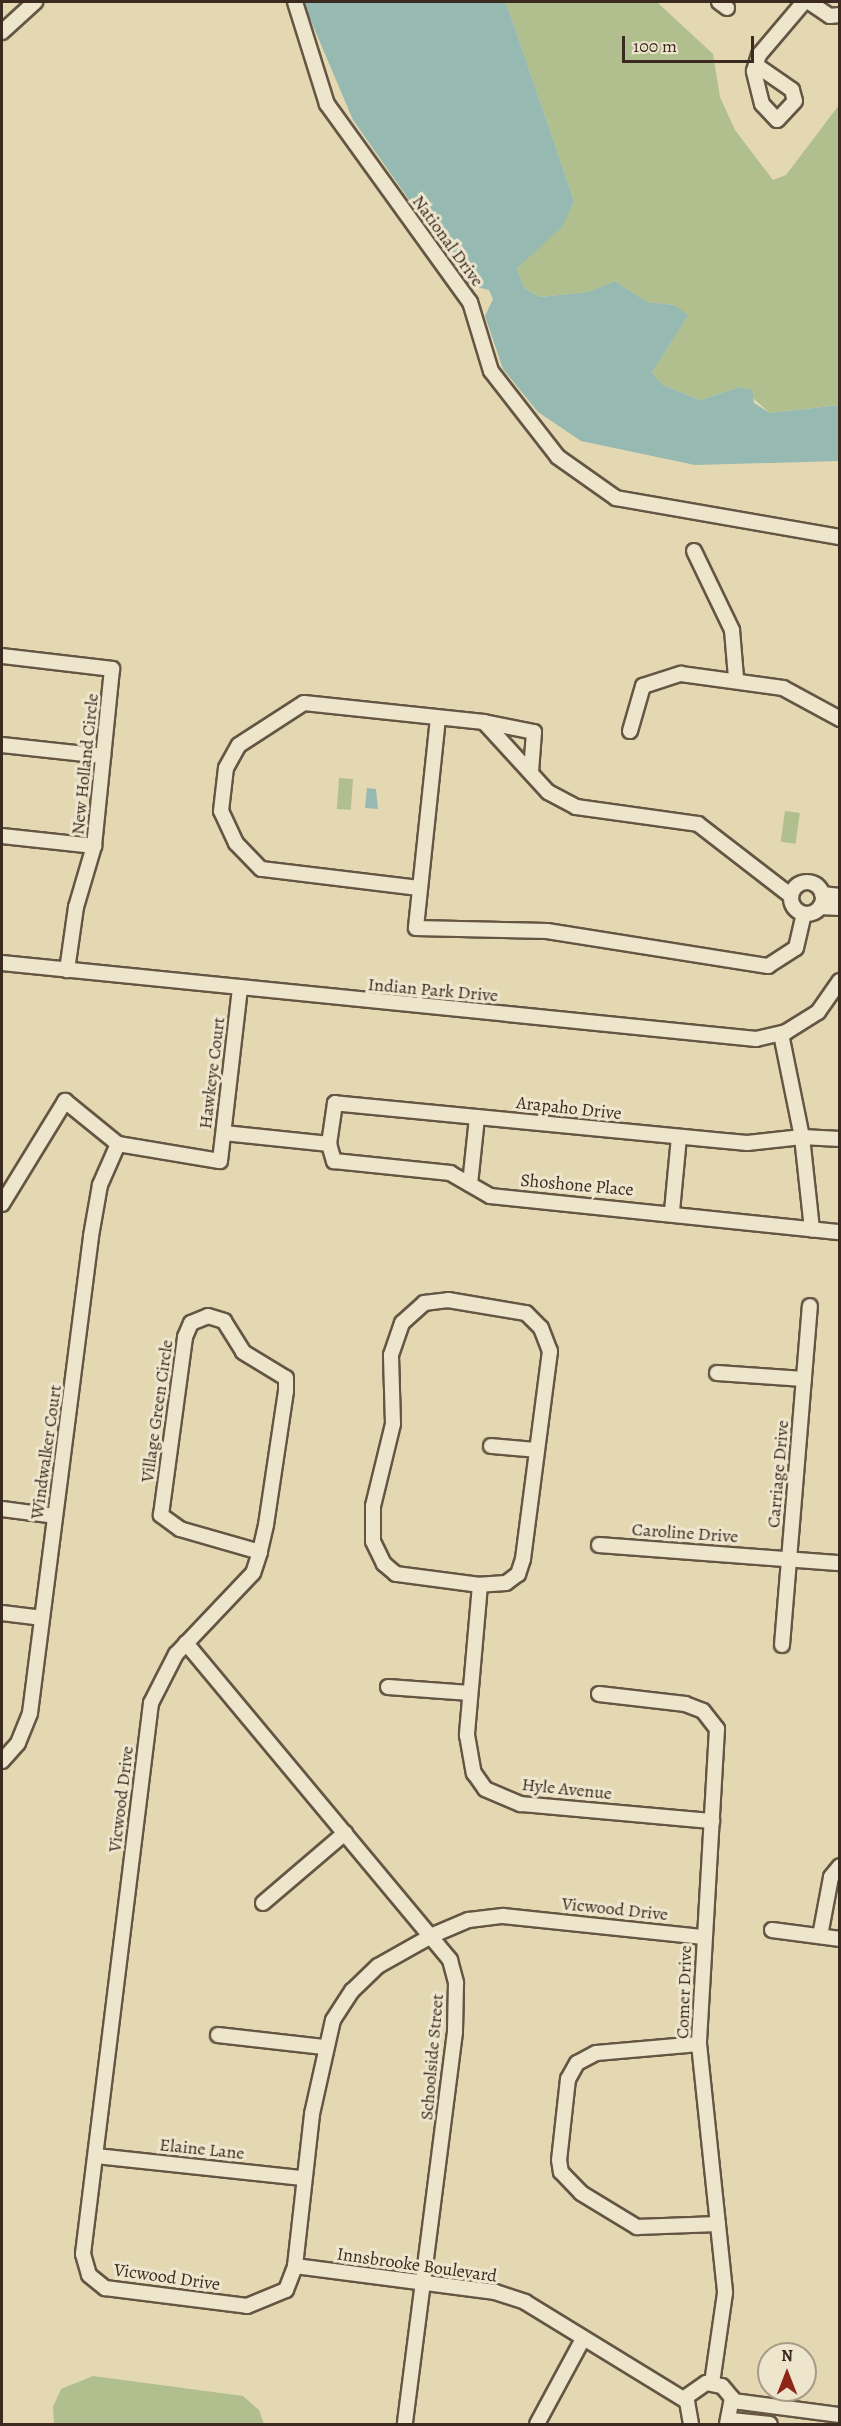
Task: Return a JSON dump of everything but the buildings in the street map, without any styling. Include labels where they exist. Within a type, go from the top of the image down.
[{"type":"street","points":[[2,32],[35,2]]},
{"type":"street","name":"National Drive","points":[[295,2],[327,104],[470,302],[491,371],[558,457],[625,501],[840,537]]},
{"type":"street","points":[[756,65],[804,2]]},
{"type":"street","points":[[809,2],[830,15],[840,15]]},
{"type":"street","points":[[694,551],[732,630],[736,678]]},
{"type":"street","name":"New Holland Circle","points":[[2,656],[112,669],[94,846],[76,907],[68,970]]},
{"type":"street","points":[[630,731],[643,686],[655,679],[681,674],[736,678],[783,688],[840,719]]},
{"type":"street","points":[[419,888],[261,869],[247,858],[226,825],[222,791],[239,745],[304,703],[484,722],[534,732],[531,772]]},
{"type":"street","points":[[438,718],[416,928],[547,932],[768,966],[796,948],[804,914],[821,900],[840,896]]},
{"type":"street","points":[[484,722],[548,792],[576,807],[698,824],[791,896],[794,908],[804,914]]},
{"type":"street","points":[[2,746],[104,756]]},
{"type":"street","points":[[2,836],[94,846]]},
{"type":"street","points":[[791,896],[803,883],[815,884],[821,900],[840,909]]},
{"type":"street","name":"Indian Park Drive","points":[[2,963],[240,989],[756,1039],[781,1034],[818,1012],[840,981]]},
{"type":"street","name":"Hawkeye Court","points":[[118,1144],[220,1161],[240,989]]},
{"type":"street","points":[[781,1034],[802,1137],[812,1229]]},
{"type":"street","points":[[2,1204],[65,1101],[118,1144]]},
{"type":"street","name":"Arapaho Drive","points":[[329,1144],[335,1103],[747,1143],[802,1137],[840,1139]]},
{"type":"street","points":[[470,1185],[477,1117]]},
{"type":"street","points":[[224,1133],[329,1144]]},
{"type":"street","points":[[672,1211],[679,1137]]},
{"type":"street","name":"Windwalker Court","points":[[2,1761],[18,1743],[30,1713],[91,1236],[100,1185],[118,1144]]},
{"type":"street","name":"Shoshone Place","points":[[329,1144],[334,1161],[450,1173],[490,1196],[672,1211],[840,1232]]},
{"type":"street","points":[[448,1300],[526,1313],[541,1328],[549,1351],[537,1450],[518,1574],[506,1583],[480,1585],[396,1574],[384,1564],[373,1541],[374,1506],[393,1424],[391,1355],[402,1323],[424,1303],[448,1300]]},
{"type":"street","name":"Carriage Drive","points":[[782,1645],[810,1306]]},
{"type":"street","name":"Village Green Circle","points":[[208,1316],[224,1322],[243,1352],[286,1378],[260,1551],[180,1529],[161,1515],[185,1337],[191,1323],[208,1316]]},
{"type":"street","points":[[717,1373],[804,1379]]},
{"type":"street","points":[[491,1446],[537,1450]]},
{"type":"street","points":[[2,1509],[55,1516]]},
{"type":"street","name":"Caroline Drive","points":[[599,1545],[840,1563]]},
{"type":"street","name":"Vicwood Drive","points":[[260,1551],[242,1589],[186,1643],[164,1672],[151,1703],[83,2254],[89,2275],[105,2288],[247,2306],[286,2290],[296,2266],[303,2178],[323,2047],[352,1991],[378,1966],[433,1935],[469,1920],[503,1916],[704,1937]]},
{"type":"street","name":"Hyle Avenue","points":[[480,1585],[468,1756],[485,1789],[501,1799],[712,1821]]},
{"type":"street","points":[[2,1613],[41,1618]]},
{"type":"street","name":"Schoolside Street","points":[[186,1643],[433,1935],[450,1960],[457,2007],[425,2284],[405,2424]]},
{"type":"street","points":[[388,1687],[471,1693]]},
{"type":"street","name":"Comer Drive","points":[[599,1694],[685,1704],[703,1711],[717,1729],[699,2044],[724,2293],[712,2383]]},
{"type":"street","points":[[263,1903],[345,1833]]},
{"type":"street","points":[[820,1936],[831,1877],[840,1866]]},
{"type":"street","points":[[772,1930],[840,1939]]},
{"type":"street","points":[[218,2035],[323,2047]]},
{"type":"street","points":[[699,2044],[596,2053],[577,2063],[568,2079],[559,2160],[561,2172],[581,2193],[637,2227],[718,2224]]},
{"type":"street","name":"Elaine Lane","points":[[96,2156],[303,2178]]},
{"type":"street","name":"Innsbrooke Boulevard","points":[[296,2266],[515,2299],[685,2400]]},
{"type":"street","points":[[537,2424],[583,2338]]},
{"type":"street","points":[[691,2424],[685,2400],[698,2385],[712,2383],[728,2391],[733,2401],[729,2422],[770,2424]]},
{"type":"street","points":[[733,2401],[840,2415]]},
{"type":"green space","points":[[506,2],[657,2],[713,54],[720,97],[735,130],[773,180],[786,175],[839,105],[839,405],[770,413],[740,387],[700,400],[663,385],[652,373],[687,316],[674,305],[647,302],[615,281],[588,292],[540,297],[524,288],[517,268],[574,201]]},
{"type":"green space","points":[[339,778],[353,779],[351,810],[337,809]]},
{"type":"green space","points":[[785,811],[800,813],[796,844],[781,842]]},
{"type":"green space","points":[[93,2376],[243,2396],[259,2410],[264,2424],[54,2424],[53,2407],[61,2389]]},
{"type":"water","points":[[303,2],[506,2],[574,201],[562,227],[517,268],[524,288],[540,297],[588,292],[615,281],[647,302],[674,305],[688,315],[652,373],[663,385],[700,400],[740,387],[752,390],[754,403],[770,413],[839,405],[839,461],[695,465],[581,441],[538,412],[503,369],[485,316],[493,299],[489,290],[469,285],[353,120]]},
{"type":"water","points":[[367,788],[376,789],[378,809],[365,808]]}]
